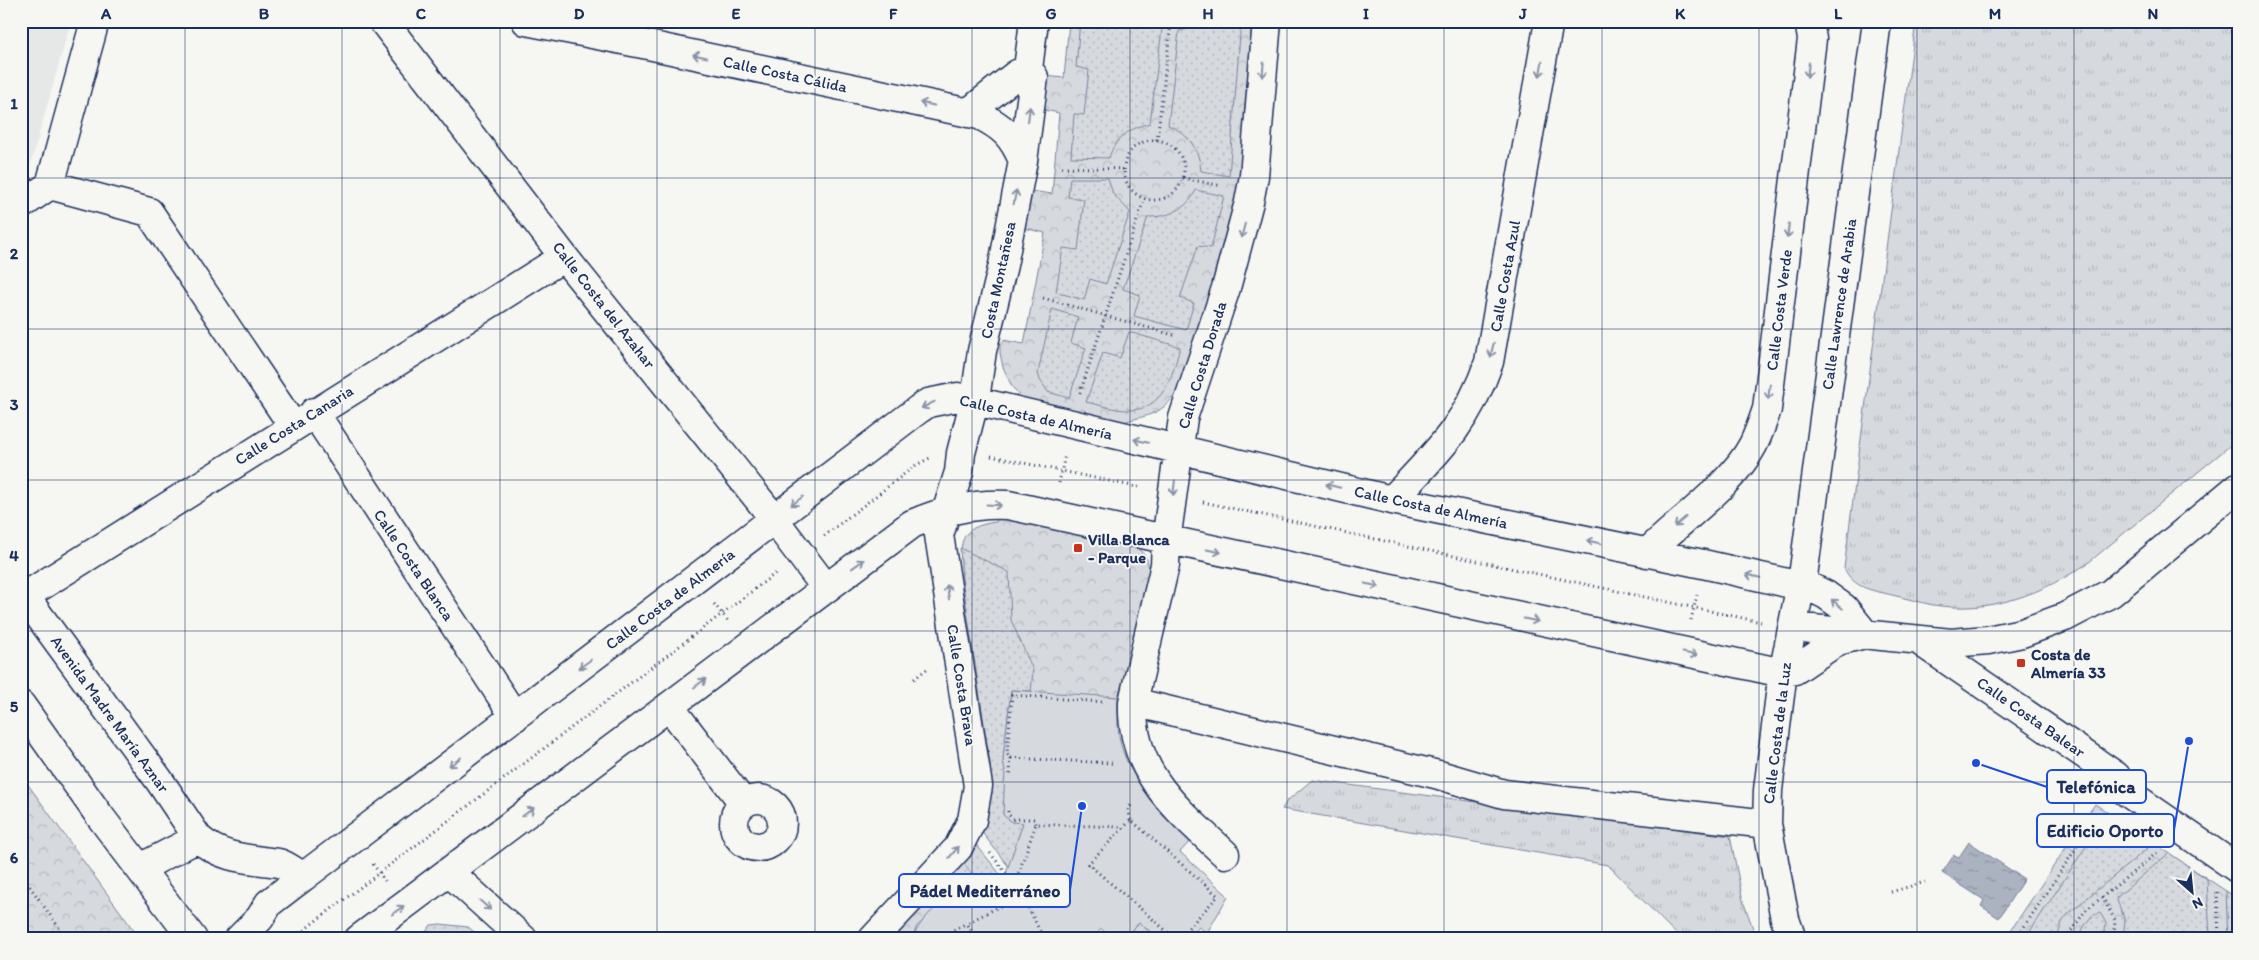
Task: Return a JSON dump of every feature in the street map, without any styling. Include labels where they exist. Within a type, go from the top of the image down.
[{"type":"street","points":[[21,205],[50,185],[95,21]]},
{"type":"street","name":"Calle Costa del Azahar","points":[[383,21],[564,256],[826,588]]},
{"type":"street","name":"Calle Costa Cálida","points":[[526,21],[645,33],[979,115],[1006,132],[1016,143],[1023,161]]},
{"type":"street","name":"Costa Montañesa","points":[[975,399],[982,351],[1003,265],[1023,161],[1034,77],[1028,69],[1034,21]]},
{"type":"street","name":"Calle Costa Dorada","points":[[1225,854],[1168,800],[1150,773],[1136,741],[1132,721],[1133,702],[1165,565],[1166,541],[1183,418],[1228,281],[1250,202],[1254,176],[1267,21]]},
{"type":"street","name":"Calle Costa Azul","points":[[1392,500],[1456,430],[1476,397],[1489,362],[1494,345],[1550,21]]},
{"type":"street","name":"Calle Costa Verde","points":[[1647,553],[1705,500],[1742,462],[1752,446],[1767,409],[1812,39],[1809,21]]},
{"type":"street","name":"Calle Lawrence de Arabia","points":[[1801,586],[1877,21]]},
{"type":"street","points":[[968,113],[1017,74],[1028,69]]},
{"type":"street","name":"Calle Costa Blanca","points":[[50,185],[149,212],[304,419],[515,717]]},
{"type":"street","name":"Calle Costa Canaria","points":[[23,594],[564,256]]},
{"type":"street","name":"Calle Costa de Almería","points":[[239,939],[266,928],[269,903],[711,569],[773,519],[928,403],[958,397],[975,399],[1007,409],[1392,500],[1814,589],[1844,608],[1864,634]]},
{"type":"street","name":"Calle Costa Brava","points":[[873,939],[958,848],[972,820],[978,786],[939,535],[959,472],[961,452],[975,399]]},
{"type":"street","points":[[1793,627],[1957,643],[2011,636],[2044,626],[2091,605],[2111,593],[2238,487]]},
{"type":"street","points":[[359,939],[912,524],[946,510],[987,504],[1008,505],[1166,541],[1783,673],[1795,670],[1838,641],[1864,634]]},
{"type":"street","name":"Calle Costa de la Luz","points":[[1792,939],[1785,919],[1767,824],[1768,790],[1783,673],[1801,586]]},
{"type":"street","name":"Avenida Madre María Aznar","points":[[23,594],[159,780],[198,838]]},
{"type":"street","name":"Calle Costa Balear","points":[[1915,639],[2238,869]]},
{"type":"street","points":[[1133,702],[1439,775],[1504,794],[1767,824]]},
{"type":"street","points":[[21,705],[193,939]]},
{"type":"street","points":[[670,706],[744,804]]},
{"type":"street","points":[[140,868],[198,838],[203,843],[230,855],[256,862],[281,863],[303,877]]},
{"type":"street","points":[[449,872],[523,939]]},
{"type":"path","points":[[1160,21],[1171,23],[1192,21]]},
{"type":"path","points":[[1157,140],[1171,23]]},
{"type":"path","points":[[1157,140],[1168,143],[1180,155],[1183,162],[1183,178],[1179,187],[1166,198],[1157,200],[1144,199],[1139,197],[1127,185],[1124,169],[1126,159],[1136,146],[1143,142],[1157,140]]},
{"type":"path","points":[[1062,167],[1124,169]]},
{"type":"path","points":[[1183,178],[1227,187]]},
{"type":"path","points":[[1078,399],[1144,199]]},
{"type":"path","points":[[1043,298],[1180,337]]},
{"type":"path","points":[[1059,486],[1066,447]]},
{"type":"path","points":[[989,456],[1147,489]]},
{"type":"path","points":[[819,539],[916,465],[930,458],[937,457]]},
{"type":"path","points":[[1200,501],[1761,622]]},
{"type":"path","points":[[292,939],[779,570]]},
{"type":"path","points":[[1690,623],[1699,588]]},
{"type":"path","points":[[712,602],[734,629]]},
{"type":"path","points":[[914,679],[935,664]]},
{"type":"path","points":[[1105,702],[1012,696],[1007,754],[1011,758],[1113,763]]},
{"type":"path","points":[[1010,777],[1011,758]]},
{"type":"path","points":[[2016,939],[2117,781]]},
{"type":"path","points":[[1008,805],[1008,814],[1013,819],[1034,819],[1036,824],[1016,880],[1014,899]]},
{"type":"path","points":[[1131,820],[1218,896],[1177,939],[1088,864],[1123,827],[1131,820]]},
{"type":"path","points":[[1036,824],[1123,827]]},
{"type":"path","points":[[2066,939],[2080,916],[2183,831]]},
{"type":"path","points":[[989,851],[1006,873],[1016,880]]},
{"type":"path","points":[[369,859],[387,884]]},
{"type":"path","points":[[21,874],[67,939]]},
{"type":"path","points":[[1891,892],[1925,882]]},
{"type":"path","points":[[2102,897],[2115,920],[2114,939]]},
{"type":"path","points":[[936,939],[1014,899],[1024,899],[1044,939]]},
{"type":"path","points":[[967,923],[976,939]]},
{"type":"shaded area","points":[[21,21],[71,21],[24,187],[21,189]]},
{"type":"green space","points":[[1069,21],[1252,21],[1240,174],[1221,255],[1182,382],[1172,399],[1160,410],[1114,426],[1024,399],[1012,387],[1003,367],[1000,353],[1000,343],[1003,340],[1024,344],[1045,233],[1024,228],[1031,191],[1052,194],[1059,113],[1040,109],[1044,76],[1064,78]]},
{"type":"green space","points":[[1080,21],[1142,21],[1162,29],[1150,123],[1125,134],[1115,144],[1109,158],[1071,157],[1074,114],[1084,115],[1089,70],[1076,67]]},
{"type":"green space","points":[[1210,21],[1241,21],[1229,176],[1201,171],[1198,156],[1192,143],[1182,133],[1168,125],[1179,31],[1197,27]]},
{"type":"green space","points":[[1916,21],[2238,21],[2238,439],[2088,563],[2034,592],[2015,599],[1975,607],[1933,605],[1864,588],[1848,575],[1844,568]]},
{"type":"green space","points":[[1070,178],[1108,178],[1113,194],[1130,212],[1106,284],[1090,279],[1084,300],[1056,292],[1063,248],[1078,250],[1084,199],[1068,197]]},
{"type":"green space","points":[[1196,190],[1224,196],[1211,248],[1198,246],[1180,298],[1194,303],[1186,330],[1134,316],[1140,295],[1123,289],[1148,217],[1163,216],[1176,211],[1188,203]]},
{"type":"green space","points":[[1052,309],[1078,317],[1071,343],[1086,348],[1069,398],[1048,392],[1038,373]]},
{"type":"green space","points":[[1129,332],[1180,347],[1165,389],[1158,398],[1140,409],[1118,409],[1086,402],[1103,353],[1120,358]]},
{"type":"green space","points":[[1000,516],[1130,544],[1144,555],[1149,572],[1144,607],[1118,697],[1107,696],[1023,823],[1009,867],[990,789],[990,763],[962,578],[961,556],[961,547],[967,533],[983,524],[996,522]]},
{"type":"green space","points":[[960,548],[1009,572],[1011,620],[1033,670],[1031,691],[1011,690],[1003,759],[1005,771],[1023,823],[1009,867],[980,830],[990,789],[990,763],[962,578]]},
{"type":"green space","points":[[1011,690],[1118,697],[1119,736],[1123,752],[1130,767],[1147,793],[1193,838],[1180,852],[1228,896],[1207,933],[1199,927],[1189,939],[1160,939],[1139,923],[1122,939],[1114,939],[1101,929],[1093,939],[912,939],[928,915],[949,899],[975,889],[1004,886],[1004,879],[1023,823],[1012,822],[1003,815],[1005,771],[1003,759]]},
{"type":"green space","points":[[21,775],[140,939],[21,939]]},
{"type":"green space","points":[[1312,780],[1730,836],[1743,901],[1757,939],[1681,939],[1608,865],[1282,809],[1287,801]]},
{"type":"green space","points":[[2095,804],[2238,899],[2238,939],[2005,939]]},
{"type":"green space","points":[[2108,813],[2154,843],[2069,913],[2062,922],[2057,939],[2025,939]]},
{"type":"green space","points":[[975,843],[1004,879],[1004,887],[982,887],[962,861]]},
{"type":"green space","points":[[2169,853],[2207,879],[2210,939],[2123,939],[2125,920],[2116,898]]},
{"type":"green space","points":[[962,861],[982,887],[960,892],[917,926],[912,939],[893,939]]},
{"type":"green space","points":[[2226,891],[2238,899],[2238,939],[2228,939]]},
{"type":"green space","points":[[2100,913],[2106,923],[2104,939],[2080,939],[2087,923],[2093,916]]},
{"type":"green space","points":[[1139,923],[1160,939],[1122,939]]},
{"type":"green space","points":[[431,925],[468,927],[483,939],[431,939],[425,933]]},
{"type":"water","points":[[1969,842],[2024,879],[1999,918],[1981,906],[1984,900],[1942,873],[1954,855],[1959,857]]},
{"type":"place","name":"Villa Blanca - Parque","points":[[1078,548]]},
{"type":"place","name":"Costa de Almería 33","points":[[2021,663]]},
{"type":"place","name":"Edificio Oporto","points":[[2189,741]]},
{"type":"place","name":"Telefónica","points":[[1976,763]]},
{"type":"place","name":"Pádel Mediterráneo","points":[[1082,806]]}]
